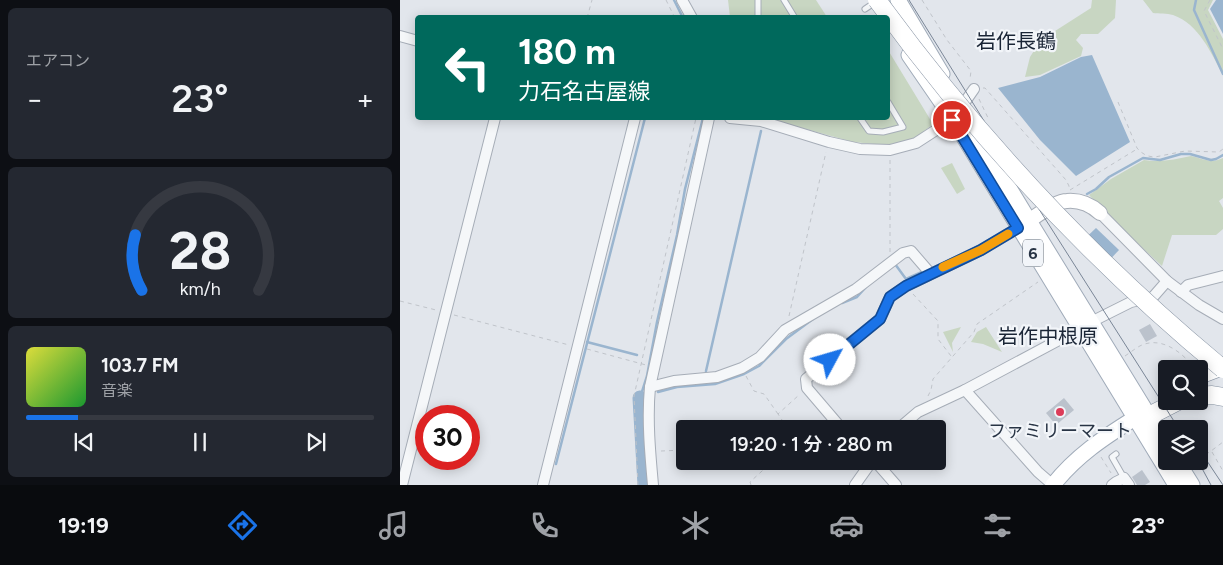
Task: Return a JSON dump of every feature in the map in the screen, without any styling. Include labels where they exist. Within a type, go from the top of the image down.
[{"type":"highway","points":[[875,2],[887,15]]},
{"type":"highway","points":[[875,2],[886,15]]},
{"type":"highway","points":[[890,18],[962,97],[1049,197],[1148,296],[1223,360]]},
{"type":"highway","points":[[890,20],[977,127],[1045,204],[1120,279],[1171,325],[1223,367]]},
{"type":"highway","points":[[1208,369],[1223,367]]},
{"type":"highway","points":[[1208,395],[1223,397]]},
{"type":"highway","points":[[1142,414],[1158,401]]},
{"type":"highway","points":[[1142,414],[1158,408]]},
{"type":"main road","name":"6","points":[[898,0],[957,114],[1023,225],[1142,414],[1158,434]]},
{"type":"main road","points":[[875,2],[882,15]]},
{"type":"main road","name":"6","points":[[890,26],[957,114]]},
{"type":"main road","name":"6","points":[[1023,225],[1047,275],[1085,325]]},
{"type":"main road","name":"6","points":[[1142,414],[1176,485]]},
{"type":"main road","points":[[1053,485],[1086,451],[1142,414]]},
{"type":"main road","points":[[1183,470],[1192,485]]},
{"type":"street","points":[[682,0],[690,15]]},
{"type":"street","points":[[400,36],[415,40]]},
{"type":"street","points":[[751,120],[761,121],[829,142],[860,149],[890,150],[916,143],[957,114],[974,89]]},
{"type":"street","points":[[402,485],[495,120]]},
{"type":"street","points":[[543,485],[634,120]]},
{"type":"street","points":[[652,485],[650,387],[708,120]]},
{"type":"street","points":[[834,420],[806,388],[806,379],[880,319],[890,297],[930,273],[981,250],[1068,195],[1100,213],[1167,281],[1199,305],[1223,319]]},
{"type":"street","points":[[650,387],[674,381],[717,378],[742,368],[760,357],[786,330],[830,303],[856,290],[903,253],[911,251],[930,273]]},
{"type":"street","points":[[1181,292],[1188,285],[1223,276]]},
{"type":"street","points":[[909,420],[918,412],[965,390],[1085,325],[1131,302],[1153,297],[1167,281]]},
{"type":"street","points":[[965,390],[1038,472],[1053,485]]},
{"type":"street","points":[[856,485],[867,470]]},
{"type":"street","points":[[882,470],[896,485]]},
{"type":"lane","points":[[758,0],[758,15]]},
{"type":"lane","points":[[784,0],[793,15]]},
{"type":"lane","points":[[861,120],[869,131],[883,132],[903,127],[890,105]]},
{"type":"lane","points":[[1116,454],[1112,457],[1120,483]]},
{"type":"path","points":[[588,15],[592,0]]},
{"type":"path","points":[[666,0],[674,15]]},
{"type":"path","points":[[1210,0],[1204,11],[1223,49]]},
{"type":"path","points":[[974,89],[985,88],[1066,180],[1068,195],[1137,148]]},
{"type":"path","points":[[1118,102],[1137,148],[1145,155],[1155,157],[1186,151],[1219,152],[1223,149]]},
{"type":"path","points":[[638,485],[634,396],[696,120]]},
{"type":"path","points":[[786,330],[829,142]]},
{"type":"path","points":[[890,150],[890,263]]},
{"type":"path","points":[[918,412],[931,390],[933,378],[974,332],[977,324],[1047,275]]},
{"type":"path","points":[[906,286],[938,321],[938,339],[952,356]]},
{"type":"path","points":[[400,301],[641,364]]},
{"type":"path","points":[[1125,356],[1143,345],[1153,343],[1170,346],[1187,360]]},
{"type":"path","points":[[742,368],[754,391],[764,394],[782,420]]},
{"type":"path","points":[[778,414],[806,388]]},
{"type":"path","points":[[1208,454],[1223,442]]},
{"type":"path","points":[[650,452],[676,451]]},
{"type":"path","points":[[1211,452],[1223,471]]},
{"type":"path","points":[[1100,454],[1120,483]]},
{"type":"path","points":[[751,485],[750,482],[763,470]]},
{"type":"green space","points":[[728,0],[816,0],[826,15],[730,15]]},
{"type":"green space","points":[[1092,0],[1116,0],[1115,18],[1098,34],[1081,34],[1076,40],[1083,48],[1081,56],[1040,75],[1025,77],[1030,57],[1041,40],[1091,8]]},
{"type":"green space","points":[[1143,0],[1213,0],[1208,10],[1223,39],[1223,75],[1209,49],[1190,25],[1173,15],[1153,13]]},
{"type":"green space","points":[[890,53],[933,124],[913,140],[885,145],[853,142],[773,120],[890,120]]},
{"type":"green space","points":[[1191,156],[1211,161],[1223,158],[1223,198],[1219,201],[1223,208],[1223,229],[1216,235],[1172,235],[1162,266],[1089,195],[1111,179],[1144,160],[1162,161]]},
{"type":"green space","points":[[952,163],[965,189],[957,194],[941,168]]},
{"type":"green space","points":[[961,327],[952,343],[953,352],[943,332]]},
{"type":"green space","points":[[986,327],[1002,352],[983,344],[971,342],[977,332]]},
{"type":"water","points":[[1216,0],[1223,0],[1223,34],[1210,9]]},
{"type":"water","points":[[1092,55],[1130,142],[1076,176],[1040,140],[998,88],[1040,77],[1081,57]]},
{"type":"water","points":[[1096,228],[1119,250],[1100,270],[1076,247]]},
{"type":"building","points":[[1150,324],[1157,336],[1146,342],[1139,330]]},
{"type":"building","name":"ファミリーマート","points":[[1064,398],[1074,410],[1056,425],[1046,413]]},
{"type":"building","points":[[1142,470],[1150,482],[1145,485],[1137,485],[1132,477]]},
{"type":"waterway","points":[[674,0],[682,15]]},
{"type":"waterway","points":[[1196,0],[1194,10],[1223,74]]},
{"type":"waterway","points":[[556,464],[644,120]]},
{"type":"waterway","points":[[640,398],[647,376],[685,189],[702,120]]},
{"type":"waterway","points":[[706,371],[761,131]]},
{"type":"waterway","points":[[1087,194],[1096,189],[1109,177],[1143,158],[1160,160],[1181,154],[1190,154],[1211,160],[1223,155]]},
{"type":"waterway","points":[[894,265],[906,279],[924,271]]},
{"type":"waterway","points":[[842,303],[857,297],[866,287]]},
{"type":"waterway","points":[[658,392],[677,387],[715,384],[744,374],[759,366],[786,339],[813,319]]},
{"type":"waterway","points":[[587,342],[637,355]]},
{"type":"waterway","points":[[640,398],[645,485]]},
{"type":"tram line","points":[[909,0],[1173,420]]},
{"type":"tram line","points":[[1208,462],[1223,485]]},
{"type":"tram line","points":[[1203,470],[1211,485]]},
{"type":"slow traffic","points":[[943,267],[981,250],[1008,234]]},
{"type":"place","name":"ファミリーマート","points":[[1060,412]]},
{"type":"district","name":"岩作長鶴","points":[[1016,41]]},
{"type":"district","name":"岩作中根原","points":[[1048,336]]},
{"type":"route","points":[[830,360],[880,319],[890,297],[930,273],[981,250],[1018,228],[952,120]]}]
